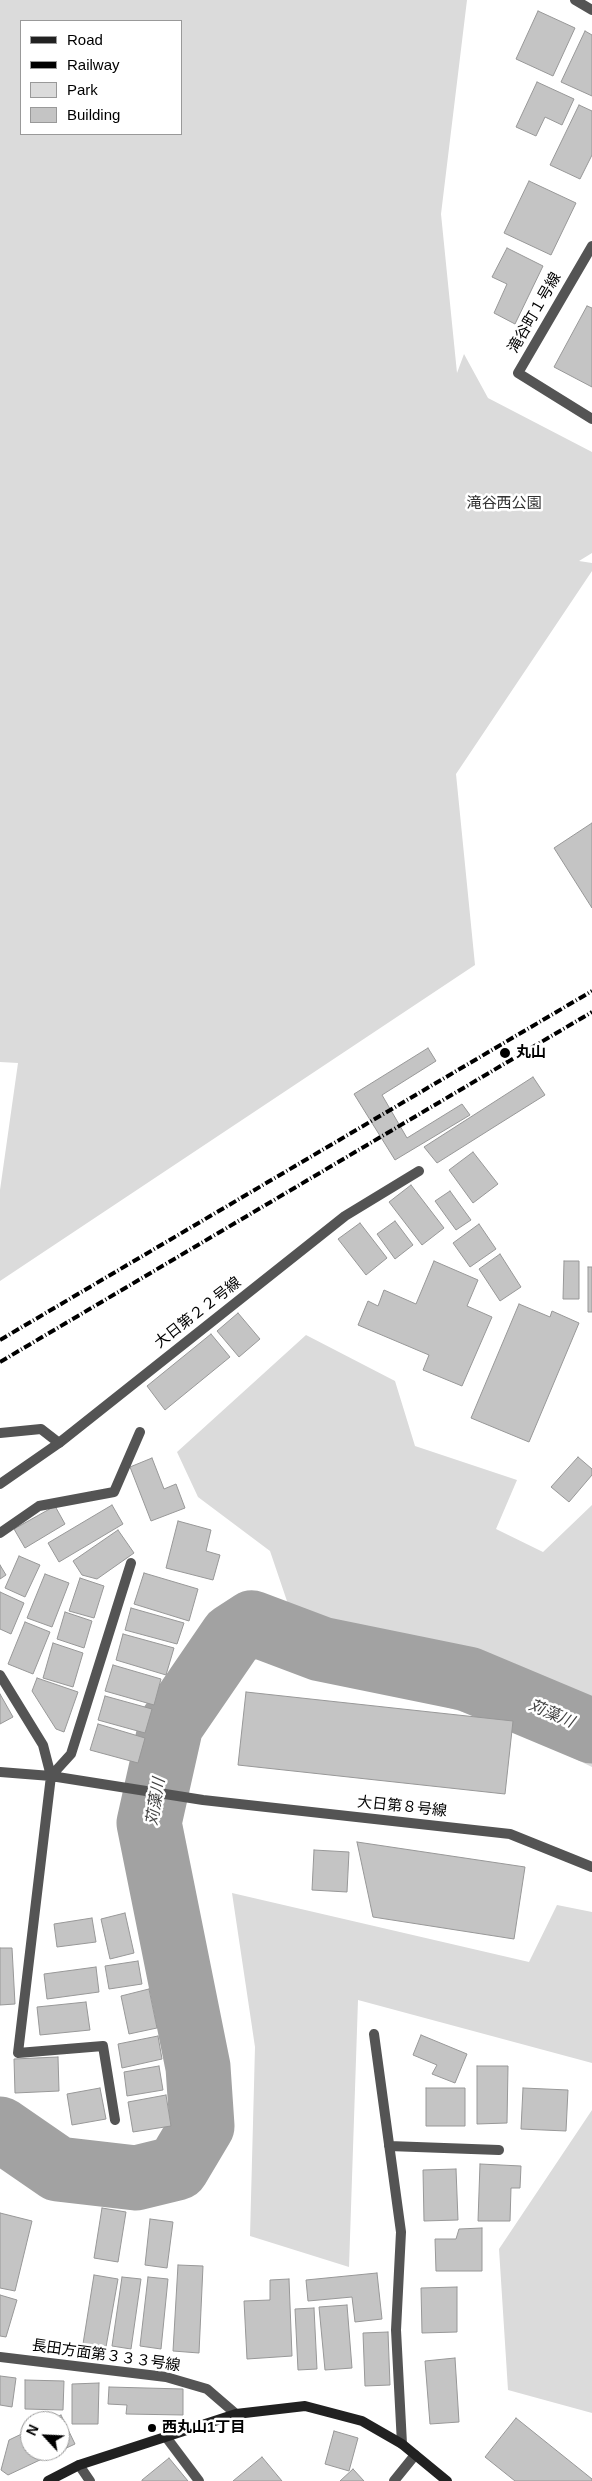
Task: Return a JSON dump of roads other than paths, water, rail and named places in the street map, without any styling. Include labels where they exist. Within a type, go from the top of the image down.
[{"type":"street","points":[[576,0],[592,10]]},
{"type":"street","name":"滝谷町１号線","points":[[592,246],[518,373],[592,419]]},
{"type":"street","name":"大日第２２号線","points":[[0,1484],[59,1443],[345,1216],[419,1171]]},
{"type":"street","points":[[0,1433],[41,1429],[59,1443]]},
{"type":"street","points":[[0,1533],[39,1506],[114,1492],[140,1432]]},
{"type":"street","points":[[51,1776],[71,1754],[131,1563]]},
{"type":"street","points":[[0,1675],[43,1745],[51,1776],[18,2053],[103,2046],[115,2120]]},
{"type":"street","points":[[0,1772],[51,1776]]},
{"type":"street","name":"大日第８号線","points":[[51,1776],[203,1800],[510,1834],[592,1866]]},
{"type":"street","points":[[374,2034],[401,2232],[396,2330],[402,2444]]},
{"type":"street","points":[[389,2146],[499,2150]]},
{"type":"street","name":"長田方面第３３３号線","points":[[0,2357],[166,2377],[207,2389],[236,2414]]},
{"type":"street","points":[[48,2481],[79,2465],[236,2414],[305,2406],[362,2421],[402,2444],[446,2481]]},
{"type":"street","points":[[166,2437],[199,2481]]},
{"type":"street","points":[[394,2481],[415,2455]]},
{"type":"street","points":[[79,2465],[90,2481]]},
{"type":"waterway","name":"苅藻川","points":[[0,2129],[58,2169],[136,2178],[177,2168],[202,2126],[198,2067],[149,1823],[171,1725],[232,1636],[252,1623],[321,1649],[468,1679],[592,1731]]},
{"type":"railway","points":[[0,1340],[592,991]]},
{"type":"railway","points":[[0,1362],[592,1012]]},
{"type":"place","name":"丸山","points":[[505,1053]]},
{"type":"place","name":"西丸山1丁目","points":[[152,2428]]},
{"type":"park label","name":"滝谷西公園","points":[[504,504]]}]
